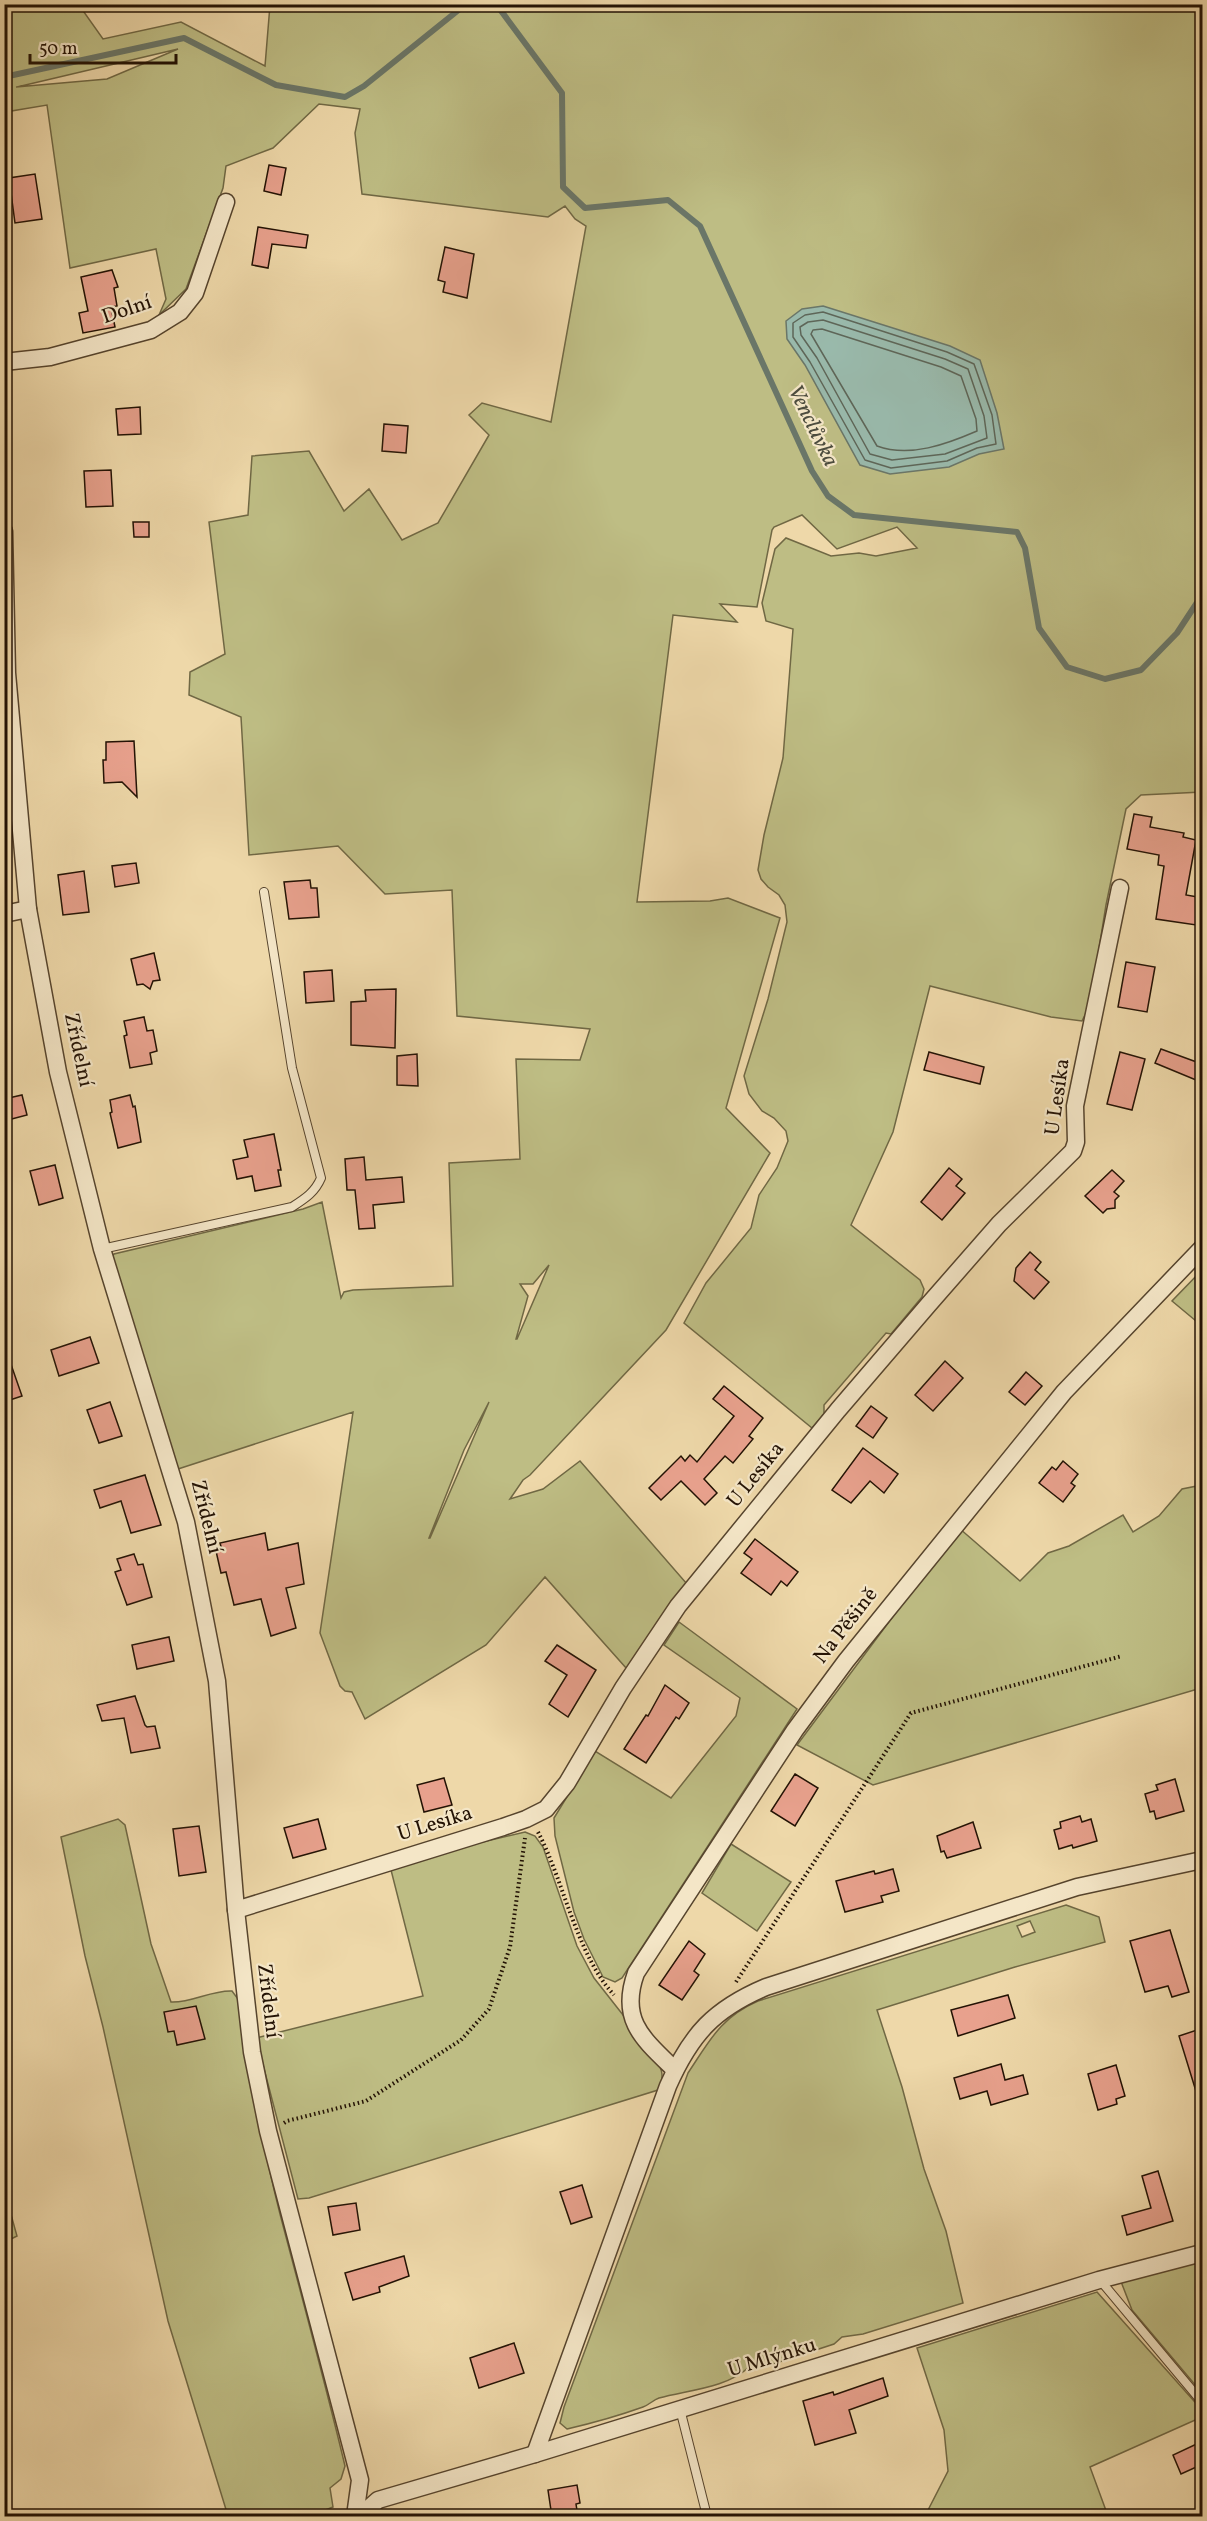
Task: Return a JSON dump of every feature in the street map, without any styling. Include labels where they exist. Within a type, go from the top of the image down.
[{"type":"street","name":"Dolní","points":[[4,362],[50,357],[151,330],[180,312],[195,293],[226,202]]},
{"type":"street","name":"Zřídelní","points":[[4,531],[6,673],[28,909],[58,1072],[102,1249],[186,1522],[217,1681],[236,1910],[252,2052],[272,2145],[360,2480],[355,2517]]},
{"type":"street","name":"U Lesíka","points":[[236,1910],[529,1818],[546,1809],[567,1783],[623,1688],[678,1606],[853,1392],[976,1251],[1072,1151],[1076,1142],[1076,1106],[1120,888]]},
{"type":"street","points":[[4,914],[28,909]]},
{"type":"street","name":"Na Pěšině","points":[[629,2011],[629,1992],[636,1973],[795,1730],[839,1669],[1064,1392],[1203,1248]]},
{"type":"street","points":[[536,2454],[675,2070],[714,2015],[738,1999],[766,1987],[1077,1887],[1203,1860]]},
{"type":"street","points":[[629,2011],[635,2025],[675,2070]]},
{"type":"street","name":"U Mlýnku","points":[[360,2517],[378,2500],[536,2454],[1100,2280],[1203,2253]]},
{"type":"lane","points":[[102,1249],[292,1207],[308,1197],[321,1178],[292,1068],[264,892]]},
{"type":"lane","points":[[1100,2280],[1203,2402]]},
{"type":"lane","points":[[680,2409],[707,2517]]},
{"type":"path","points":[[733,1986],[911,1713],[1122,1656]]},
{"type":"path","points":[[529,1818],[553,1859],[587,1956],[606,1986],[629,2011]]},
{"type":"path","points":[[272,2145],[276,2134],[287,2121],[366,2101],[461,2040],[489,2009],[510,1947],[529,1818]]},
{"type":"shaded area","points":[[5,5],[79,5],[103,39],[181,22],[265,66],[270,5],[1202,5],[1202,792],[1141,795],[1126,809],[1106,905],[1090,1005],[1082,1021],[1051,1017],[930,986],[893,1132],[851,1225],[920,1280],[924,1289],[922,1297],[891,1334],[886,1333],[824,1405],[824,1414],[812,1428],[684,1323],[706,1283],[751,1228],[759,1195],[777,1168],[788,1141],[786,1131],[774,1118],[762,1111],[749,1094],[744,1076],[768,999],[787,922],[785,905],[779,895],[761,879],[758,870],[783,758],[793,629],[766,621],[762,603],[775,549],[786,538],[831,556],[859,553],[876,556],[917,548],[897,527],[837,549],[802,515],[772,530],[757,607],[720,604],[737,622],[673,615],[637,902],[710,901],[728,898],[780,918],[726,1108],[770,1153],[666,1330],[523,1480],[510,1499],[543,1489],[580,1461],[687,1584],[627,1669],[545,1577],[486,1645],[365,1719],[352,1692],[345,1691],[340,1686],[320,1633],[353,1412],[178,1469],[112,1257],[114,1254],[303,1209],[322,1202],[341,1298],[344,1292],[353,1290],[453,1286],[449,1163],[520,1159],[516,1059],[580,1060],[590,1029],[457,1016],[452,890],[385,894],[338,846],[249,855],[241,717],[189,695],[190,672],[225,654],[209,522],[248,515],[252,456],[309,451],[344,511],[369,489],[402,540],[438,523],[489,435],[469,415],[482,403],[551,422],[586,226],[575,219],[565,206],[548,217],[362,194],[355,133],[360,109],[319,104],[273,148],[226,166],[223,188],[186,289],[159,315],[166,299],[156,249],[70,268],[47,105],[5,112]],"holes":[[[178,49],[107,79],[18,87]],[[549,1265],[517,1339],[516,1339],[528,1296],[520,1284],[533,1284]],[[489,1402],[430,1538],[429,1538],[464,1450]]]},
{"type":"shaded area","points":[[1202,1270],[1202,1326],[1172,1301]]},
{"type":"shaded area","points":[[1202,1485],[1202,1772],[1199,1774],[1201,1688],[873,1785],[797,1745],[959,1528],[1020,1581],[1048,1553],[1069,1546],[1123,1515],[1133,1532],[1159,1516],[1182,1489]]},
{"type":"shaded area","points":[[679,1622],[797,1709],[622,1978],[615,1982],[603,1977],[584,1939],[574,1912],[555,1836],[554,1818],[595,1751],[671,1798],[736,1716],[740,1698],[664,1645]]},
{"type":"shaded area","points":[[118,1819],[125,1825],[151,1944],[171,2002],[186,2001],[224,1991],[232,1991],[238,1999],[274,2188],[345,2466],[341,2479],[330,2488],[333,2507],[321,2511],[282,2517],[228,2516],[168,2321],[103,2027],[85,1956],[61,1837]]},
{"type":"shaded area","points":[[525,1832],[535,1836],[543,1847],[577,1946],[594,1978],[656,2057],[662,2074],[658,2090],[309,2198],[298,2199],[256,2038],[423,1996],[391,1870],[474,1844]]},
{"type":"shaded area","points":[[731,1844],[791,1882],[757,1931],[702,1893]]},
{"type":"shaded area","points":[[1066,1905],[1099,1917],[1105,1942],[877,2010],[902,2087],[924,2169],[946,2231],[963,2303],[863,2334],[842,2337],[834,2344],[764,2367],[749,2367],[730,2380],[719,2384],[659,2398],[634,2410],[567,2429],[560,2423],[564,2407],[688,2073],[725,2022],[745,2007]],"holes":[[[1030,1921],[1035,1932],[1022,1937],[1017,1926]]]},
{"type":"shaded area","points":[[5,2193],[17,2236],[4,2242]]},
{"type":"shaded area","points":[[1202,2262],[1202,2393],[1132,2310],[1120,2279]]},
{"type":"shaded area","points":[[1097,2292],[1202,2410],[1202,2417],[1090,2467],[1108,2516],[925,2516],[948,2471],[944,2430],[917,2348]]},
{"type":"water","points":[[823,306],[950,346],[980,360],[997,413],[1004,449],[979,454],[949,467],[890,474],[860,465],[805,365],[787,339],[786,321],[802,309]]},
{"type":"building","points":[[269,165],[286,168],[281,195],[264,191]]},
{"type":"building","points":[[35,174],[42,219],[15,223],[9,178]]},
{"type":"building","points":[[258,227],[308,235],[306,248],[272,244],[268,268],[252,265]]},
{"type":"building","points":[[445,247],[474,254],[467,298],[443,292],[445,282],[438,280]]},
{"type":"building","points":[[112,270],[118,287],[114,288],[117,306],[111,307],[115,327],[83,333],[79,313],[88,311],[81,277]]},
{"type":"building","points":[[140,407],[141,434],[118,435],[116,409]]},
{"type":"building","points":[[384,424],[408,426],[406,453],[382,451]]},
{"type":"building","points":[[111,470],[113,506],[86,507],[84,471]]},
{"type":"building","points":[[133,522],[149,522],[149,537],[134,537]]},
{"type":"building","points":[[134,741],[137,797],[122,782],[104,783],[103,760],[106,760],[106,742]]},
{"type":"building","points":[[1134,814],[1152,817],[1150,827],[1184,833],[1183,837],[1196,840],[1186,895],[1203,898],[1203,926],[1156,919],[1164,866],[1158,865],[1159,855],[1127,849]]},
{"type":"building","points":[[136,863],[139,883],[115,887],[112,866]]},
{"type":"building","points":[[84,871],[89,912],[63,915],[58,875]]},
{"type":"building","points":[[310,880],[311,888],[317,888],[319,917],[289,919],[284,882]]},
{"type":"building","points":[[154,953],[160,980],[153,981],[150,989],[143,984],[137,985],[131,959]]},
{"type":"building","points":[[1126,962],[1155,967],[1147,1012],[1118,1007]]},
{"type":"building","points":[[332,970],[334,1001],[306,1003],[304,972]]},
{"type":"building","points":[[396,989],[395,1048],[351,1045],[351,1002],[366,1001],[365,990]]},
{"type":"building","points":[[144,1017],[147,1031],[153,1030],[157,1051],[150,1053],[152,1064],[130,1068],[124,1036],[127,1035],[124,1021]]},
{"type":"building","points":[[1161,1049],[1202,1064],[1196,1080],[1155,1063]]},
{"type":"building","points":[[929,1052],[984,1067],[980,1084],[924,1070]]},
{"type":"building","points":[[1120,1052],[1145,1059],[1132,1110],[1107,1104]]},
{"type":"building","points":[[417,1054],[418,1086],[397,1085],[397,1056]]},
{"type":"building","points":[[22,1095],[27,1115],[4,1121],[4,1099]]},
{"type":"building","points":[[130,1095],[133,1107],[135,1106],[141,1142],[118,1148],[110,1113],[112,1112],[110,1100]]},
{"type":"building","points":[[274,1134],[281,1170],[278,1170],[281,1186],[255,1191],[252,1176],[237,1179],[233,1160],[248,1157],[244,1140]]},
{"type":"building","points":[[364,1157],[366,1180],[402,1177],[404,1202],[373,1205],[375,1228],[359,1229],[355,1190],[347,1190],[345,1159]]},
{"type":"building","points":[[55,1165],[63,1198],[39,1205],[30,1171]]},
{"type":"building","points":[[949,1168],[962,1179],[956,1186],[965,1193],[942,1220],[921,1202]]},
{"type":"building","points":[[1112,1170],[1124,1181],[1114,1192],[1119,1196],[1115,1200],[1115,1208],[1107,1209],[1103,1213],[1085,1196]]},
{"type":"building","points":[[1030,1252],[1041,1262],[1035,1270],[1049,1282],[1034,1299],[1014,1281],[1016,1268]]},
{"type":"building","points":[[90,1337],[99,1363],[59,1376],[51,1350]]},
{"type":"building","points":[[7,1353],[22,1396],[4,1402],[4,1354]]},
{"type":"building","points":[[945,1361],[963,1378],[933,1411],[915,1395]]},
{"type":"building","points":[[1026,1372],[1042,1386],[1025,1405],[1009,1392]]},
{"type":"building","points":[[724,1386],[763,1418],[749,1436],[753,1439],[733,1463],[725,1456],[704,1479],[717,1493],[705,1505],[681,1481],[661,1500],[649,1488],[681,1456],[685,1461],[690,1455],[697,1462],[734,1416],[713,1399]]},
{"type":"building","points":[[110,1402],[122,1436],[99,1443],[87,1410]]},
{"type":"building","points":[[871,1406],[887,1418],[873,1438],[856,1426]]},
{"type":"building","points":[[863,1448],[898,1474],[884,1493],[870,1481],[851,1503],[832,1490]]},
{"type":"building","points":[[1063,1461],[1078,1474],[1071,1483],[1075,1486],[1063,1502],[1039,1483],[1052,1467],[1056,1470]]},
{"type":"building","points":[[145,1475],[161,1525],[131,1533],[121,1501],[100,1508],[94,1490]]},
{"type":"building","points":[[265,1533],[268,1550],[298,1543],[304,1584],[286,1588],[296,1628],[271,1636],[261,1599],[234,1605],[226,1572],[221,1573],[216,1551],[222,1550],[220,1543]]},
{"type":"building","points":[[755,1539],[798,1572],[787,1586],[781,1581],[771,1595],[741,1573],[752,1559],[744,1553]]},
{"type":"building","points":[[134,1554],[138,1565],[143,1564],[152,1597],[127,1605],[115,1572],[121,1570],[117,1559]]},
{"type":"building","points":[[169,1637],[174,1661],[137,1669],[132,1645]]},
{"type":"building","points":[[557,1645],[596,1670],[568,1717],[549,1704],[567,1675],[545,1661]]},
{"type":"building","points":[[665,1685],[689,1703],[679,1719],[676,1717],[646,1763],[624,1749],[646,1715],[648,1716]]},
{"type":"building","points":[[135,1696],[145,1725],[155,1726],[160,1748],[131,1753],[124,1718],[102,1721],[97,1705]]},
{"type":"building","points":[[795,1774],[818,1788],[795,1826],[771,1811]]},
{"type":"building","points":[[444,1778],[452,1805],[424,1812],[417,1785]]},
{"type":"building","points":[[1175,1779],[1184,1811],[1156,1819],[1154,1811],[1150,1812],[1145,1794],[1158,1790],[1156,1785]]},
{"type":"building","points":[[1080,1816],[1082,1822],[1091,1819],[1097,1841],[1073,1848],[1072,1845],[1059,1849],[1054,1830],[1061,1828],[1060,1822]]},
{"type":"building","points":[[318,1819],[326,1849],[293,1858],[284,1828]]},
{"type":"building","points":[[973,1822],[981,1848],[947,1858],[944,1851],[941,1852],[937,1836]]},
{"type":"building","points":[[199,1826],[206,1872],[179,1876],[173,1829]]},
{"type":"building","points":[[893,1869],[899,1891],[881,1896],[883,1902],[845,1912],[836,1881],[874,1871],[875,1874]]},
{"type":"building","points":[[1170,1930],[1189,1992],[1172,1997],[1168,1986],[1145,1992],[1130,1941]]},
{"type":"building","points":[[689,1941],[705,1954],[694,1971],[699,1975],[682,2000],[659,1985]]},
{"type":"building","points":[[1008,1995],[1015,2018],[958,2036],[951,2010]]},
{"type":"building","points":[[196,2006],[205,2039],[177,2045],[174,2031],[168,2032],[164,2012]]},
{"type":"building","points":[[1203,2028],[1203,2100],[1199,2101],[1179,2036]]},
{"type":"building","points":[[1001,2064],[1005,2080],[1023,2075],[1028,2094],[991,2105],[987,2091],[960,2099],[954,2078]]},
{"type":"building","points":[[1116,2065],[1125,2096],[1116,2099],[1117,2104],[1098,2110],[1088,2074]]},
{"type":"building","points":[[1158,2171],[1173,2221],[1127,2235],[1122,2216],[1151,2208],[1142,2176]]},
{"type":"building","points":[[582,2185],[592,2217],[571,2224],[560,2192]]},
{"type":"building","points":[[356,2203],[360,2230],[333,2235],[328,2207]]},
{"type":"building","points":[[404,2256],[409,2276],[379,2287],[380,2292],[353,2300],[345,2273]]},
{"type":"building","points":[[514,2343],[524,2373],[479,2388],[470,2358]]},
{"type":"building","points":[[883,2378],[888,2396],[849,2410],[856,2433],[815,2445],[803,2401],[833,2392],[834,2395]]},
{"type":"building","points":[[1203,2441],[1203,2464],[1181,2474],[1173,2455]]},
{"type":"building","points":[[577,2485],[580,2503],[576,2504],[578,2517],[552,2517],[548,2490]]},
{"type":"waterway","name":"Venclůvka","points":[[4,77],[184,38],[276,85],[345,97],[364,86],[466,4]]},
{"type":"waterway","name":"Venclůvka","points":[[496,4],[562,93],[563,187],[585,208],[668,200],[700,226],[812,471],[828,496],[854,515],[1017,532],[1025,548],[1039,628],[1067,667],[1105,679],[1141,670],[1177,633],[1202,595]]}]
